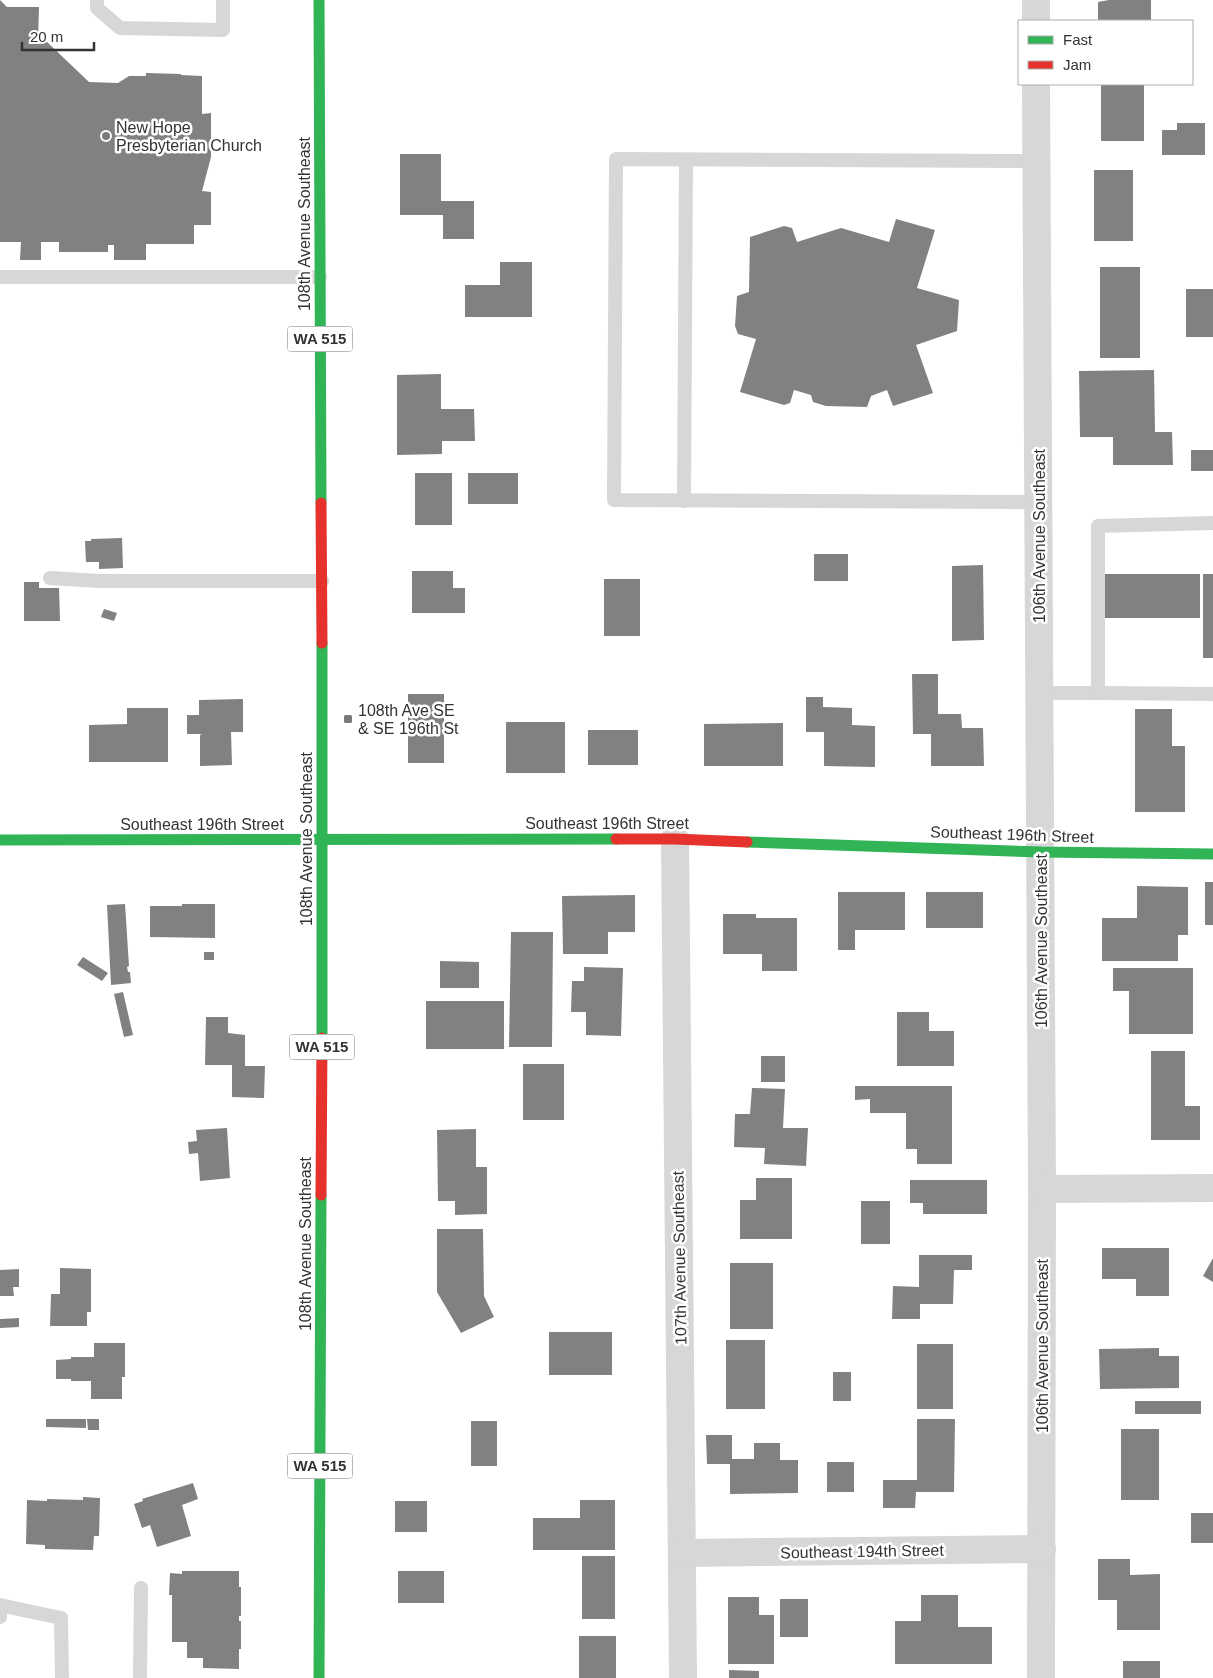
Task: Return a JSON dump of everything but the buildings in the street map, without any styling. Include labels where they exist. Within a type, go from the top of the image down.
[{"type":"main road","name":"108th Avenue Southeast","points":[[319,0],[323,840],[319,1678]]},
{"type":"main road","name":"Southeast 196th Street","points":[[0,840],[675,839],[1041,852],[1213,854]]},
{"type":"street","points":[[1036,0],[1036,20]]},
{"type":"street","name":"106th Avenue Southeast","points":[[1036,85],[1041,852],[1041,1678]]},
{"type":"street","name":"107th Avenue Southeast","points":[[675,839],[682,1678]]},
{"type":"street","points":[[1042,1189],[1213,1188]]},
{"type":"street","name":"Southeast 194th Street","points":[[682,1553],[1042,1549]]},
{"type":"lane","points":[[97,0],[97,8],[120,28],[224,30],[224,0]]},
{"type":"lane","points":[[1037,162],[616,160],[614,500],[1039,502]]},
{"type":"lane","points":[[684,501],[686,160]]},
{"type":"lane","points":[[0,278],[320,277]]},
{"type":"lane","points":[[1098,693],[1098,526],[1213,523]]},
{"type":"lane","points":[[50,578],[100,581],[322,581]]},
{"type":"lane","points":[[1040,693],[1213,694]]},
{"type":"lane","points":[[140,1588],[140,1678]]},
{"type":"lane","points":[[0,1617],[0,1605],[61,1618],[62,1678]]},
{"type":"traffic: fast","points":[[319,0],[321,503]]},
{"type":"traffic: fast","points":[[322,643],[322,1038]]},
{"type":"traffic: fast","points":[[0,840],[616,839]]},
{"type":"traffic: fast","points":[[747,842],[1041,852],[1213,854]]},
{"type":"traffic: fast","points":[[319,1678],[321,1195]]},
{"type":"traffic: jam","points":[[321,503],[322,643]]},
{"type":"traffic: jam","points":[[616,839],[747,842]]},
{"type":"traffic: jam","points":[[321,1195],[322,1038]]},
{"type":"place","name":"New Hope Presbyterian Church","points":[[106,136]]},
{"type":"place","name":"108th Ave SE & SE 196th St","points":[[348,719]]}]
